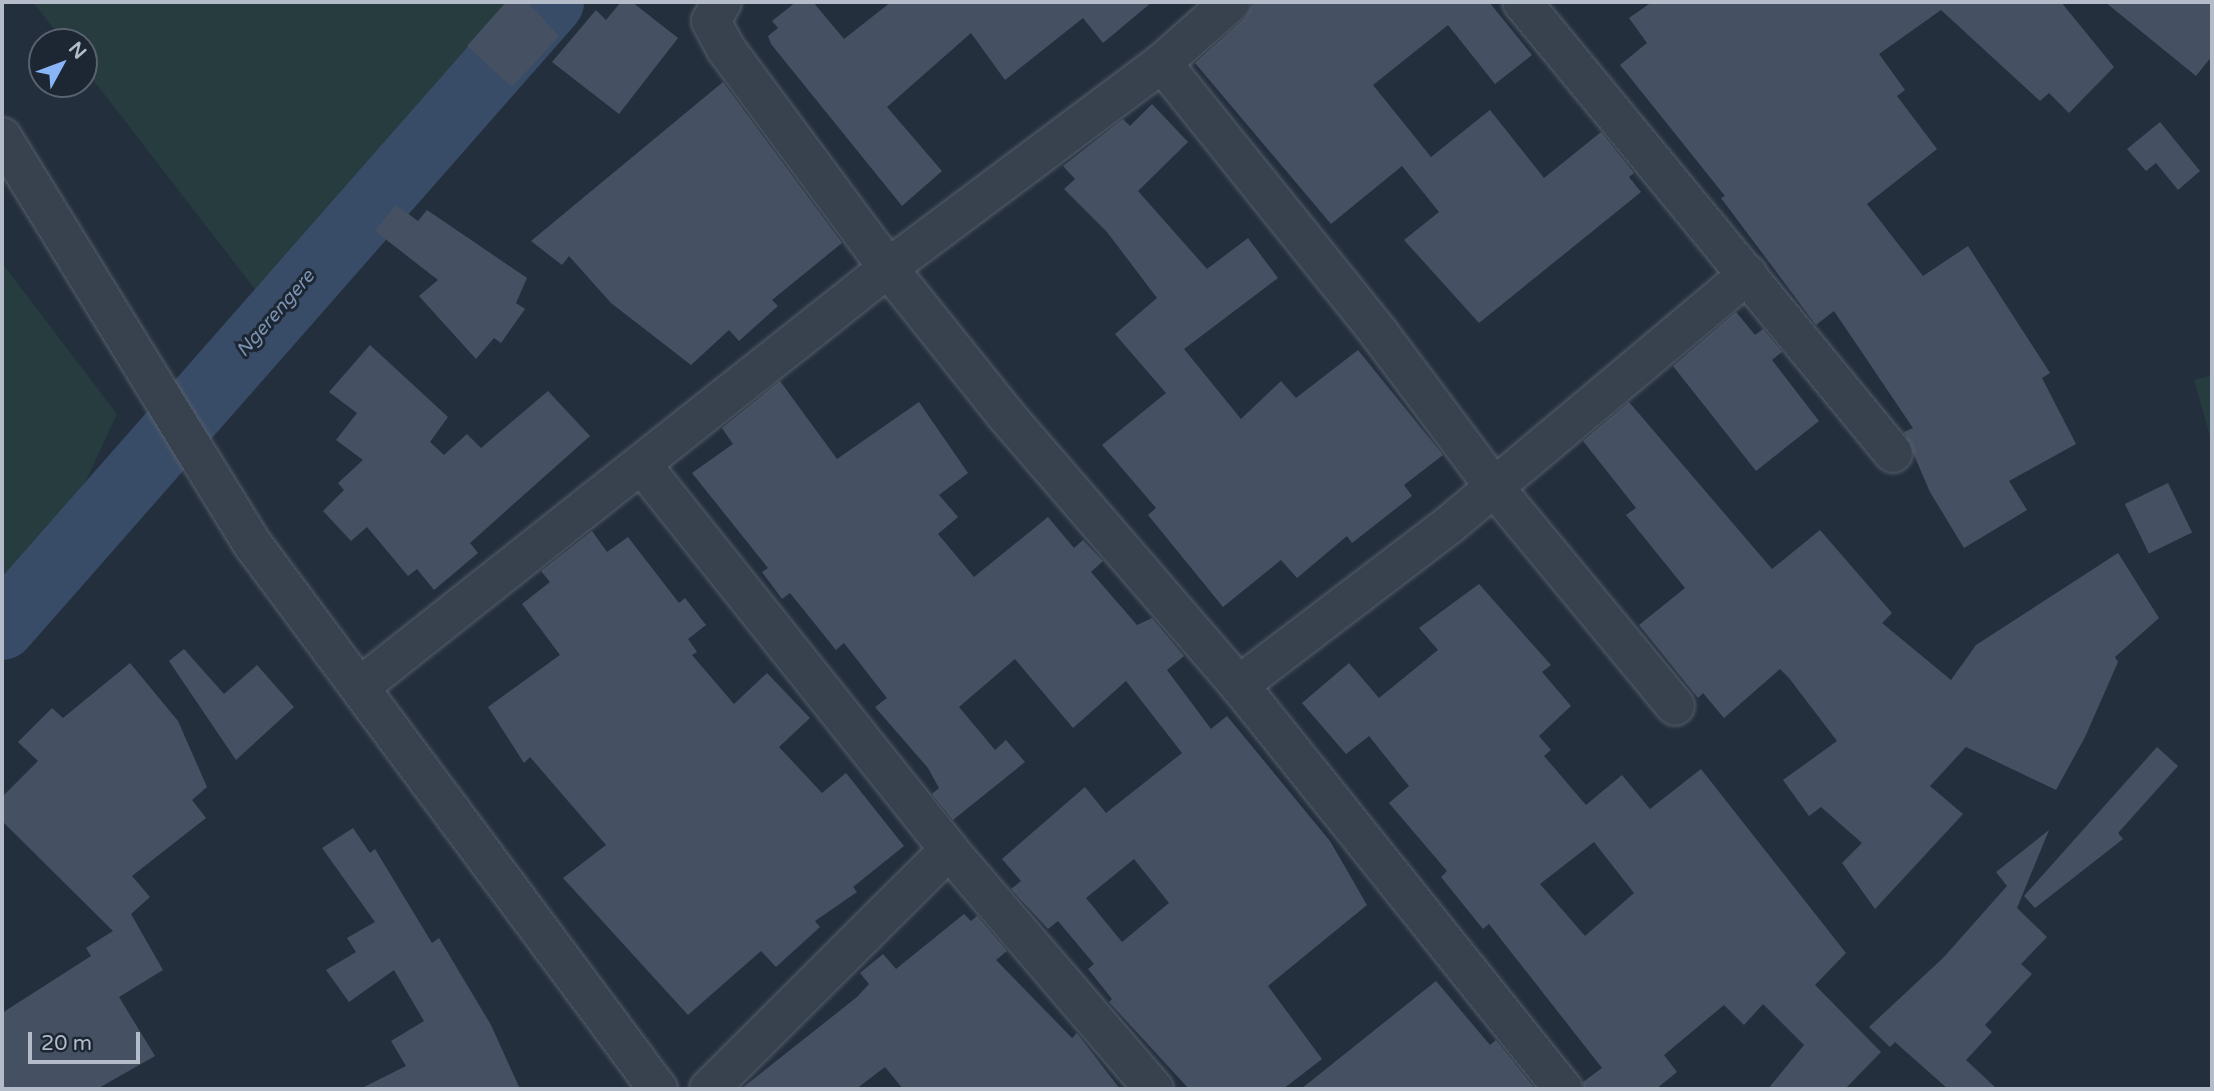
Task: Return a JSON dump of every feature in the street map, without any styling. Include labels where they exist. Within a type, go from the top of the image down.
[{"type":"street","points":[[361,686],[888,268],[1162,63],[1231,2]]},
{"type":"street","points":[[1522,2],[1894,453]]},
{"type":"street","points":[[718,3],[711,22],[726,49],[888,268],[1004,413],[1239,685],[1563,1089]]},
{"type":"street","points":[[1162,63],[1379,333],[1494,487],[1675,706]]},
{"type":"street","points":[[2,137],[254,546],[361,686],[658,1089]]},
{"type":"street","points":[[1239,685],[1494,487],[1748,274]]},
{"type":"street","points":[[642,465],[949,850],[1154,1089]]},
{"type":"street","points":[[709,1089],[949,850]]},
{"type":"green space","points":[[33,2],[518,2],[483,38],[271,310],[98,86],[98,28],[53,28]]},
{"type":"green space","points":[[2,263],[117,414],[77,500],[2,614]]},
{"type":"green space","points":[[2212,375],[2212,443],[2194,380]]},
{"type":"building","points":[[506,2],[527,2],[559,36],[512,87],[467,46]]},
{"type":"building","points":[[621,2],[632,2],[678,38],[619,114],[552,62],[596,10],[606,20]]},
{"type":"building","points":[[796,2],[813,2],[844,39],[891,2],[1152,2],[1103,43],[1083,18],[1005,80],[971,33],[887,107],[942,171],[902,206],[771,44],[768,36],[778,28],[772,21]]},
{"type":"building","points":[[1254,2],[1489,2],[1532,55],[1495,84],[1448,25],[1373,85],[1431,157],[1490,110],[1544,178],[1601,132],[1634,173],[1629,177],[1641,192],[1479,323],[1404,240],[1439,212],[1402,166],[1331,224],[1195,63],[1245,18]]},
{"type":"building","points":[[1652,2],[2061,2],[2114,67],[2069,113],[2049,93],[2040,101],[1941,10],[1879,54],[1905,90],[1897,96],[1937,149],[1867,204],[1923,276],[1968,246],[2050,373],[2042,378],[2076,444],[2009,481],[2027,510],[1964,548],[1930,492],[1904,432],[1913,428],[1834,311],[1816,325],[1721,198],[1725,196],[1620,65],[1647,43],[1629,18]]},
{"type":"building","points":[[2105,2],[2212,2],[2212,56],[2196,76]]},
{"type":"building","points":[[723,82],[842,243],[772,300],[778,306],[739,341],[729,330],[691,365],[611,303],[569,256],[562,265],[531,241]]},
{"type":"building","points":[[1152,104],[1188,142],[1138,191],[1207,269],[1248,238],[1278,278],[1184,349],[1241,419],[1281,381],[1296,398],[1358,350],[1443,455],[1404,485],[1412,496],[1352,543],[1347,536],[1297,578],[1281,560],[1223,607],[1148,515],[1156,508],[1102,445],[1166,393],[1115,334],[1157,298],[1107,232],[1064,189],[1075,179],[1063,166],[1123,119],[1130,126]]},
{"type":"building","points":[[2160,122],[2200,171],[2178,190],[2156,163],[2146,171],[2127,149]]},
{"type":"building","points":[[396,205],[418,221],[427,210],[527,278],[516,303],[525,309],[501,343],[494,338],[476,359],[419,296],[438,280],[375,231]]},
{"type":"building","points":[[1736,312],[1755,335],[1763,329],[1782,352],[1772,360],[1819,421],[1756,471],[1673,366]]},
{"type":"building","points":[[370,345],[448,417],[430,442],[444,455],[467,434],[481,448],[548,391],[590,436],[470,543],[478,553],[434,590],[417,569],[408,576],[367,527],[351,541],[323,511],[344,490],[338,483],[363,460],[336,440],[357,413],[329,392]]},
{"type":"building","points":[[780,381],[837,459],[919,402],[968,473],[939,495],[958,517],[938,534],[974,577],[1048,517],[1074,548],[1083,540],[1103,561],[1091,572],[1137,625],[1152,618],[1184,656],[1167,670],[1211,729],[1227,716],[1330,841],[1367,905],[1268,986],[1322,1059],[1283,1089],[1189,1089],[1109,1002],[1112,999],[1088,969],[1094,964],[1058,921],[1048,929],[1011,889],[1021,881],[1002,859],[1085,787],[1106,813],[1182,753],[1126,681],[1073,728],[1015,659],[959,707],[995,750],[1006,740],[1025,762],[953,820],[932,794],[939,788],[928,768],[875,707],[887,698],[844,643],[836,650],[790,593],[782,599],[762,572],[768,568],[692,473],[733,444],[722,428]],"holes":[[[1134,859],[1169,903],[1122,942],[1086,898]]]},
{"type":"building","points":[[1629,402],[1772,569],[1820,530],[1892,613],[1882,623],[1951,680],[1976,645],[2118,553],[2159,618],[2115,657],[2118,662],[2085,737],[2056,790],[1966,747],[1930,786],[1963,814],[1875,909],[1842,863],[1862,843],[1821,807],[1809,816],[1783,780],[1837,741],[1789,678],[1780,669],[1724,718],[1703,693],[1698,698],[1639,625],[1685,588],[1626,515],[1636,508],[1583,441]]},
{"type":"building","points":[[2168,483],[2192,532],[2149,553],[2125,504]]},
{"type":"building","points":[[592,531],[607,552],[628,537],[679,603],[685,598],[706,625],[688,639],[697,652],[692,655],[734,704],[767,673],[810,718],[779,747],[822,793],[846,773],[904,846],[853,887],[857,892],[815,921],[820,927],[776,967],[761,951],[688,1015],[563,878],[606,845],[530,757],[524,763],[488,707],[560,655],[522,604],[550,582],[541,571]]},
{"type":"building","points":[[1479,584],[1551,665],[1542,672],[1571,706],[1539,736],[1551,750],[1544,756],[1586,805],[1622,775],[1650,809],[1701,769],[1846,953],[1815,985],[1881,1052],[1845,1089],[1768,1089],[1804,1045],[1763,1004],[1744,1025],[1724,1005],[1664,1055],[1677,1072],[1656,1089],[1584,1089],[1583,1082],[1602,1068],[1489,924],[1483,929],[1441,877],[1447,871],[1389,803],[1409,786],[1369,736],[1346,754],[1302,703],[1349,663],[1379,698],[1438,650],[1419,628]],"holes":[[[1594,842],[1634,893],[1585,936],[1540,884]]]},
{"type":"building","points":[[184,649],[224,694],[257,665],[294,707],[236,760],[169,661]]},
{"type":"building","points":[[130,663],[178,721],[207,787],[192,800],[206,818],[132,876],[150,897],[131,914],[163,970],[119,997],[155,1056],[97,1089],[2,1089],[2,1013],[91,956],[86,948],[113,931],[2,821],[2,797],[38,761],[18,742],[52,708],[63,718]]},
{"type":"building","points":[[2157,747],[2178,766],[2118,833],[2123,839],[2035,908],[2024,896]]},
{"type":"building","points":[[353,828],[370,853],[375,849],[432,943],[439,938],[491,1025],[520,1089],[360,1089],[406,1066],[391,1041],[424,1021],[394,970],[349,1002],[326,970],[356,952],[347,938],[375,922],[322,848]]},
{"type":"building","points":[[2049,830],[2017,908],[2047,937],[2021,964],[2032,974],[1985,1025],[1992,1032],[1966,1060],[1997,1089],[1948,1089],[1895,1042],[1890,1047],[1869,1027],[1944,957],[2007,886],[1996,872]]},
{"type":"building","points":[[964,914],[971,921],[977,916],[1007,951],[996,960],[1072,1038],[1077,1033],[1120,1089],[903,1089],[885,1067],[856,1089],[741,1089],[857,997],[869,984],[860,973],[883,954],[896,969]]},
{"type":"building","points":[[1436,981],[1490,1045],[1496,1040],[1535,1089],[1301,1089]]},
{"type":"waterway","name":"Ngerengere","points":[[2,627],[551,2]]}]
